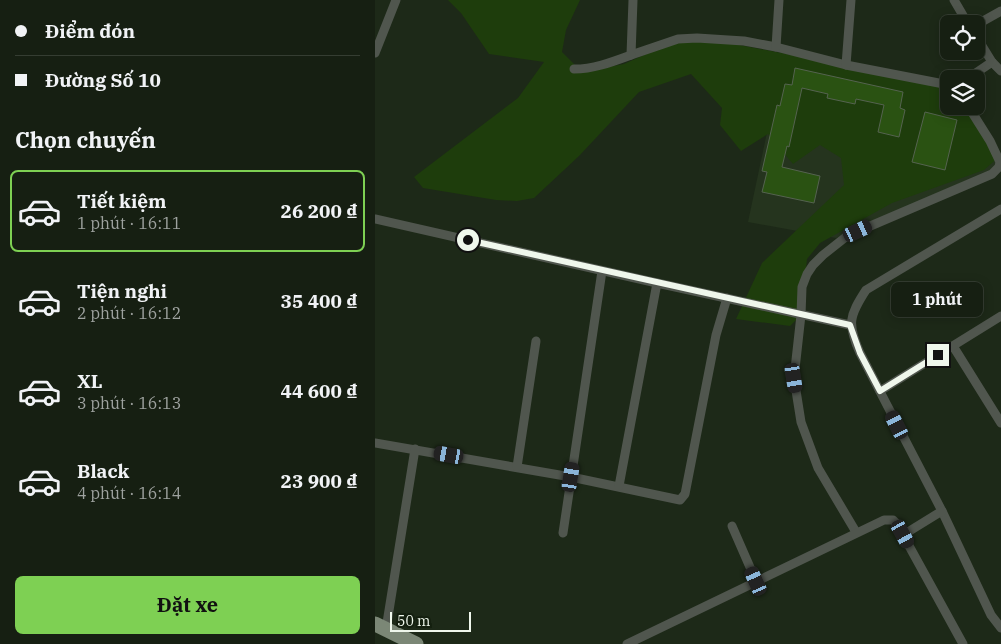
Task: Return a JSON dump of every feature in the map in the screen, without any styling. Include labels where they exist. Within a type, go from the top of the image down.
[{"type":"main road","points":[[380,627],[416,644]]},
{"type":"street","points":[[375,53],[396,0]]},
{"type":"street","points":[[631,55],[633,0]]},
{"type":"street","points":[[776,47],[779,0]]},
{"type":"street","points":[[846,66],[851,0]]},
{"type":"street","points":[[954,0],[963,15]]},
{"type":"street","points":[[985,20],[1001,11]]},
{"type":"street","points":[[574,69],[585,69],[605,64],[678,39],[697,38],[744,41],[776,47],[846,66],[940,83]]},
{"type":"street","points":[[985,50],[1001,71]]},
{"type":"street","points":[[981,70],[993,62]]},
{"type":"street","points":[[856,532],[818,468],[801,422],[794,378],[802,288],[813,264],[847,236],[992,174],[999,167],[1000,162],[974,115]]},
{"type":"street","points":[[1001,208],[866,290],[853,310],[850,325],[860,353],[942,512],[991,614],[1001,628]]},
{"type":"street","points":[[375,219],[850,325]]},
{"type":"street","points":[[563,533],[602,271]]},
{"type":"street","points":[[619,486],[657,283]]},
{"type":"street","points":[[375,443],[619,486],[679,500],[685,494],[716,335],[727,298]]},
{"type":"street","points":[[880,391],[1001,316]]},
{"type":"street","points":[[517,467],[536,341]]},
{"type":"street","points":[[953,346],[1001,423]]},
{"type":"street","points":[[380,627],[415,449]]},
{"type":"street","points":[[903,534],[942,512]]},
{"type":"street","points":[[627,644],[856,532],[884,520],[893,520],[903,534],[963,644]]},
{"type":"street","points":[[732,526],[756,581]]},
{"type":"shaded area","points":[[783,57],[940,103],[940,115],[957,115],[996,162],[994,168],[836,238],[748,222]]},
{"type":"green space","points":[[448,0],[580,0],[566,30],[562,52],[582,72],[624,64],[684,37],[729,43],[940,83],[940,115],[974,115],[1000,156],[984,170],[892,203],[820,243],[807,259],[801,315],[790,326],[736,319],[762,263],[844,185],[841,158],[820,145],[793,164],[768,134],[741,151],[720,125],[722,108],[691,74],[639,92],[579,156],[534,198],[517,201],[496,200],[423,188],[414,177],[518,98],[544,62],[489,54],[461,13]]},
{"type":"building","points":[[795,68],[903,92],[900,108],[905,110],[899,137],[878,132],[884,105],[856,99],[855,104],[827,98],[828,94],[802,88],[789,147],[787,146],[782,167],[820,176],[814,203],[762,192],[767,172],[762,171],[777,105],[780,106],[785,84],[792,85]]},
{"type":"building","points":[[925,112],[957,120],[945,170],[912,162]]},
{"type":"route","points":[[468,240],[850,325],[855,343],[880,391],[938,355]]}]
